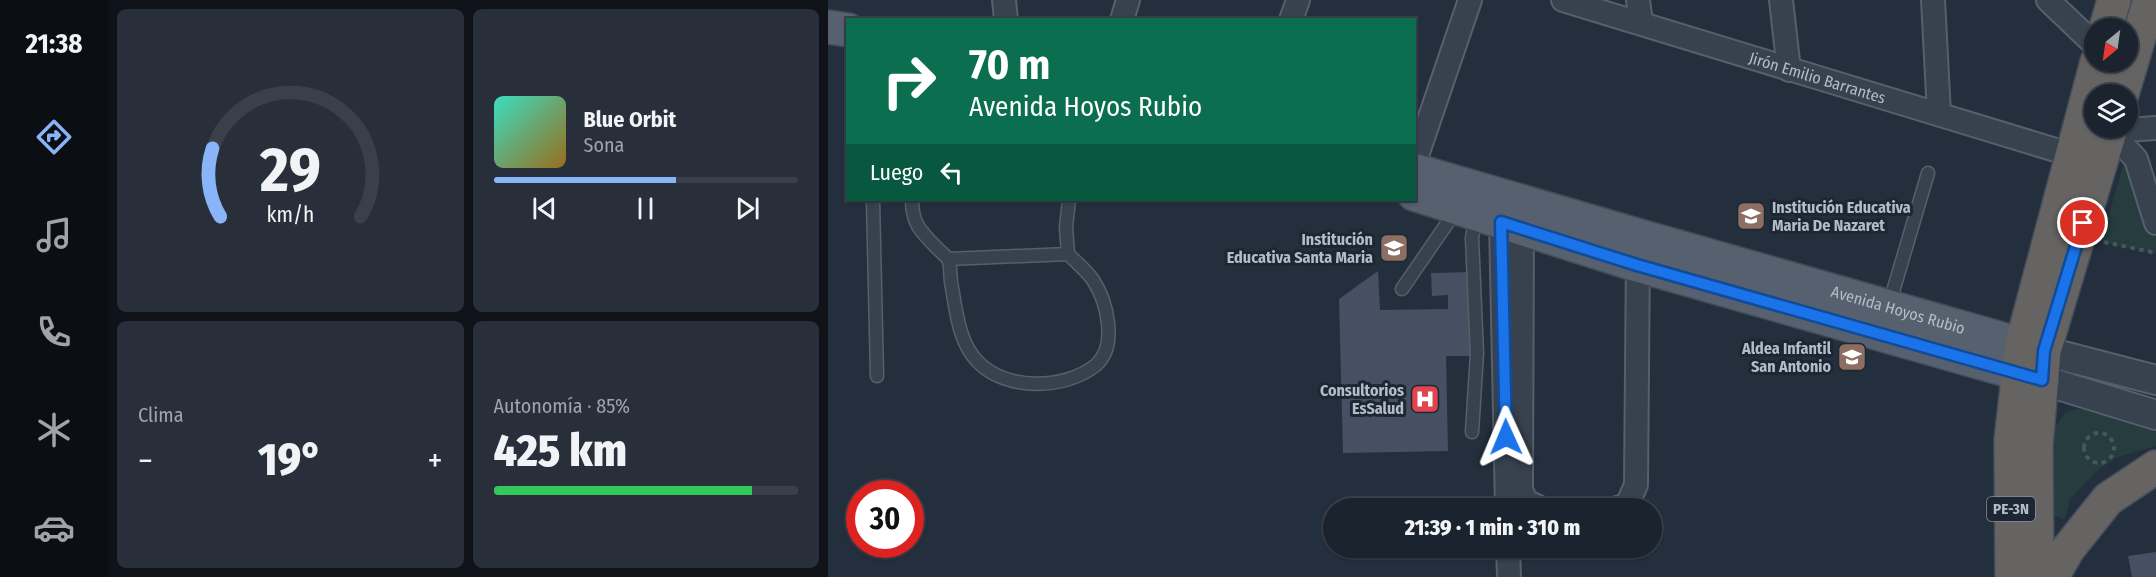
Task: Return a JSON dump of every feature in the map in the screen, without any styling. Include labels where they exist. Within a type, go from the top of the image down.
[{"type":"highway","points":[[2109,18],[2114,0]]},
{"type":"highway","points":[[2124,84],[2150,0]]},
{"type":"highway","name":"PE-3N","points":[[2037,577],[2036,446],[2032,362],[2072,155],[2094,72]]},
{"type":"highway","name":"PE-3N","points":[[2012,577],[2010,440],[2032,362],[2108,138]]},
{"type":"highway","points":[[2052,577],[2068,549],[2108,499],[2156,467]]},
{"type":"main road","points":[[828,27],[846,30]]},
{"type":"main road","points":[[828,49],[846,51]]},
{"type":"main road","name":"Avenida Hoyos Rubio","points":[[1416,171],[1484,211],[1639,251],[1888,306],[2032,362]]},
{"type":"main road","name":"Avenida Hoyos Rubio","points":[[1416,194],[1639,251],[2032,362]]},
{"type":"street","points":[[1004,0],[1006,18]]},
{"type":"street","points":[[1123,18],[1128,0]]},
{"type":"street","points":[[1292,18],[1298,0]]},
{"type":"street","points":[[1416,158],[1470,0]]},
{"type":"street","name":"Jirón Emilio Barrantes","points":[[1563,0],[2072,155]]},
{"type":"street","points":[[1638,0],[1641,23]]},
{"type":"street","points":[[1781,0],[1789,70]]},
{"type":"street","points":[[1933,0],[1939,114]]},
{"type":"street","points":[[2048,0],[2084,34]]},
{"type":"street","points":[[2138,128],[2156,128]]},
{"type":"street","points":[[2118,138],[2136,159],[2156,224]]},
{"type":"street","points":[[1484,211],[1507,498]]},
{"type":"street","points":[[1484,211],[1521,490],[1525,498]]},
{"type":"street","points":[[1630,498],[1636,485],[1639,251]]},
{"type":"street","name":"Avenida Hoyos Rubio","points":[[2032,362],[2156,380]]},
{"type":"street","name":"Avenida Hoyos Rubio","points":[[2032,362],[2156,415]]},
{"type":"street","points":[[1508,558],[1509,577]]},
{"type":"lane","points":[[1888,306],[1928,173]]},
{"type":"lane","points":[[873,201],[877,376]]},
{"type":"lane","points":[[912,201],[912,216],[926,237],[948,259],[957,316],[965,343],[978,362],[994,375],[1018,383],[1058,383],[1097,364],[1106,351],[1110,333],[1105,309],[1094,281],[1068,254],[1066,227],[1069,201]]},
{"type":"lane","points":[[1402,289],[1484,211]]},
{"type":"lane","points":[[1472,432],[1477,353],[1472,238],[1484,211]]},
{"type":"lane","points":[[948,259],[1068,254]]},
{"type":"path","points":[[2102,433],[2113,441],[2115,447],[2109,460],[2096,463],[2085,455],[2085,442],[2089,436],[2102,433]]},
{"type":"green space","points":[[2125,159],[2134,160],[2156,239],[2156,254],[2101,242]]},
{"type":"green space","points":[[2086,407],[2156,425],[2156,446],[2118,457],[2098,470],[2070,499],[2065,519],[2049,514],[2053,429],[2066,412]]},
{"type":"building","points":[[1378,271],[1380,310],[1448,309],[1448,295],[1432,296],[1431,273],[1472,272],[1474,356],[1446,356],[1448,451],[1343,453],[1339,299]]},
{"type":"building","points":[[2156,552],[2156,577],[2132,577],[2128,556]]},
{"type":"place","name":"Institución Educativa Maria De Nazaret","points":[[1751,216]]},
{"type":"place","name":"Institución Educativa Santa Maria","points":[[1394,248]]},
{"type":"place","name":"Aldea Infantil San Antonio","points":[[1852,357]]},
{"type":"place","name":"Consultorios EsSalud","points":[[1425,399]]},
{"type":"route","points":[[1506,437],[1501,222],[1637,265],[2042,380],[2044,351],[2083,223]]}]
